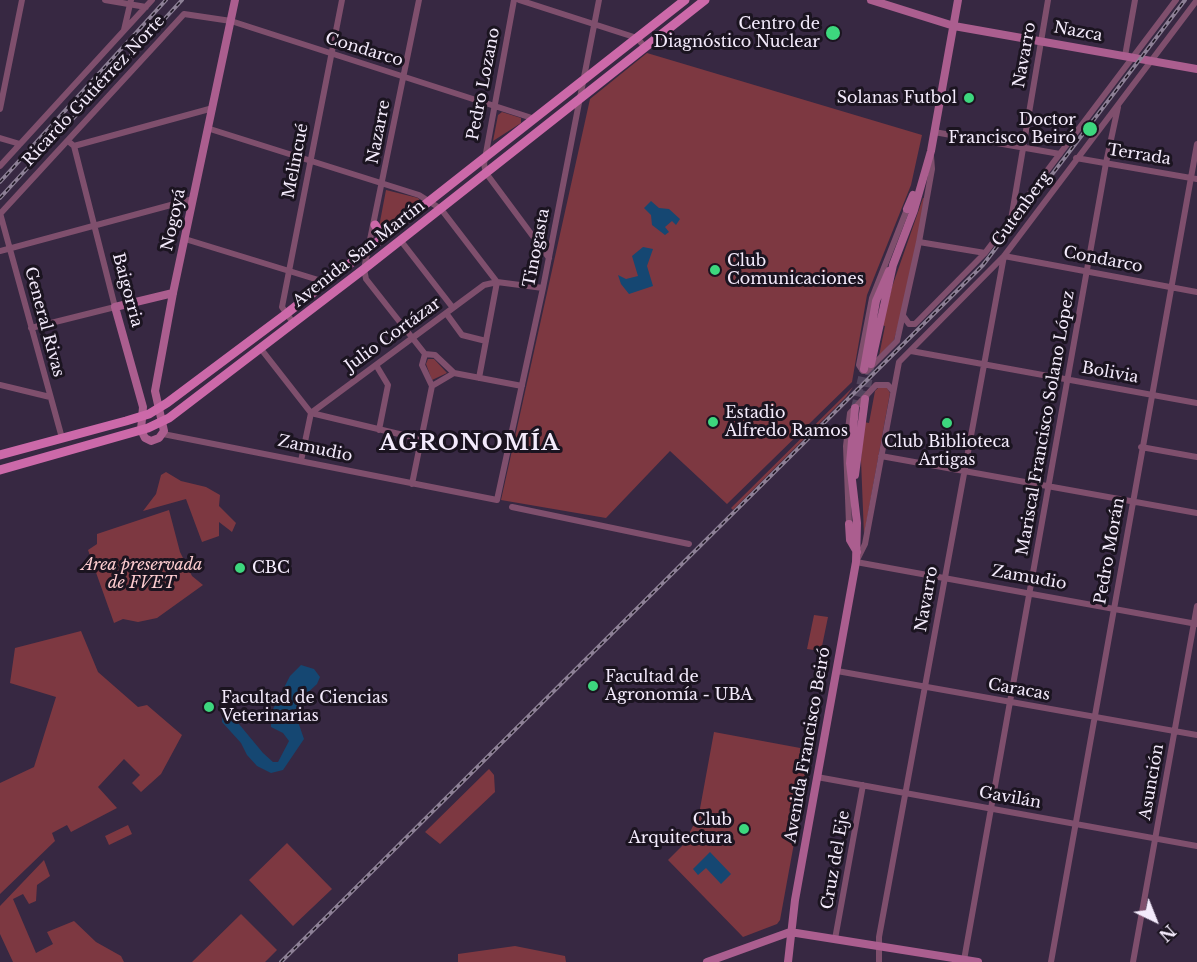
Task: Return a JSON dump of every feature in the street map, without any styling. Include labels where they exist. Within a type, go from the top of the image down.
[{"type":"main road","name":"Nogoyá","points":[[163,434],[163,422],[155,391],[173,293],[210,129],[235,0]]},
{"type":"main road","name":"Avenida San Martín","points":[[0,456],[144,416],[158,408],[286,314],[685,0]]},
{"type":"main road","name":"Avenida San Martín","points":[[0,470],[163,422],[261,350],[401,241],[705,0]]},
{"type":"main road","name":"Nazca","points":[[872,0],[954,26],[1197,69]]},
{"type":"main road","points":[[907,208],[920,182],[931,151],[958,0]]},
{"type":"main road","points":[[868,366],[878,295],[883,280],[893,266],[914,210],[920,182]]},
{"type":"main road","points":[[375,225],[380,232],[387,235]]},
{"type":"main road","points":[[115,307],[173,293]]},
{"type":"main road","name":"Baigorria","points":[[115,307],[140,393],[144,416],[141,430]]},
{"type":"main road","points":[[140,393],[147,389],[155,391]]},
{"type":"main road","points":[[853,490],[865,399]]},
{"type":"main road","points":[[855,408],[850,463],[857,558]]},
{"type":"main road","points":[[141,430],[145,438],[154,441],[163,434]]},
{"type":"main road","points":[[849,524],[850,540],[857,558]]},
{"type":"main road","name":"Avenida Francisco Beiró","points":[[788,962],[790,933],[857,558]]},
{"type":"main road","points":[[707,962],[790,933],[978,962]]},
{"type":"street","points":[[0,110],[22,0]]},
{"type":"street","points":[[105,0],[130,2],[146,7]]},
{"type":"street","points":[[0,166],[152,0]]},
{"type":"street","name":"Melincué","points":[[286,314],[282,307],[288,270],[342,0]]},
{"type":"street","name":"Nazarre","points":[[364,269],[375,225],[419,0]]},
{"type":"street","points":[[517,0],[637,38],[645,47]]},
{"type":"street","name":"Pedro Lozano","points":[[486,173],[484,159],[517,0]]},
{"type":"street","name":"Tinogasta","points":[[497,500],[543,288],[599,0]]},
{"type":"street","name":"Navarro","points":[[1011,220],[1048,0]]},
{"type":"street","points":[[1129,56],[1135,0]]},
{"type":"street","name":"Gutenberg","points":[[904,317],[909,324],[915,324],[985,253],[1060,154],[1129,56],[1176,0]]},
{"type":"street","name":"Gutenberg","points":[[898,364],[1004,256],[1197,0]]},
{"type":"street","points":[[124,30],[130,2]]},
{"type":"street","name":"Condarco","points":[[184,14],[231,21],[535,119]]},
{"type":"street","name":"Ricardo Gutiérrez Norte","points":[[0,213],[184,14]]},
{"type":"street","name":"Mariscal Francisco Solano López","points":[[964,960],[1106,164],[1119,104]]},
{"type":"street","points":[[68,141],[74,146],[213,108]]},
{"type":"street","points":[[210,129],[431,200],[441,209],[497,282],[543,288]]},
{"type":"street","points":[[934,132],[1060,154]]},
{"type":"street","points":[[0,138],[20,144]]},
{"type":"street","name":"Pedro Morán","points":[[1051,962],[1141,447],[1194,178],[1197,144]]},
{"type":"street","name":"Baigorria","points":[[74,146],[115,307]]},
{"type":"street","points":[[907,208],[872,298],[859,365],[861,370],[867,371],[897,342],[904,317],[932,169],[931,151]]},
{"type":"street","name":"Terrada","points":[[1076,158],[1194,178]]},
{"type":"street","points":[[486,173],[549,258]]},
{"type":"street","points":[[0,251],[193,199]]},
{"type":"street","name":"General Rivas","points":[[0,213],[62,438]]},
{"type":"street","points":[[185,239],[325,282]]},
{"type":"street","points":[[401,241],[453,308]]},
{"type":"street","points":[[919,242],[985,253]]},
{"type":"street","name":"Condarco","points":[[1004,256],[1197,292]]},
{"type":"street","name":"Navarro","points":[[879,962],[879,946],[905,793],[1004,256]]},
{"type":"street","points":[[364,269],[366,279],[425,354],[435,355],[454,373],[522,386]]},
{"type":"street","points":[[479,378],[497,282]]},
{"type":"street","name":"Julio Cortázar","points":[[311,413],[484,285],[497,282]]},
{"type":"street","points":[[31,328],[115,307]]},
{"type":"street","points":[[286,314],[294,324]]},
{"type":"street","points":[[446,314],[462,335],[486,341]]},
{"type":"street","points":[[261,350],[311,413],[420,439]]},
{"type":"street","name":"Bolivia","points":[[911,351],[1197,403]]},
{"type":"street","points":[[412,484],[432,386],[422,365],[425,354]]},
{"type":"street","name":"Avenida Francisco Beiró","points":[[857,558],[865,544],[898,364]]},
{"type":"street","points":[[376,365],[388,385],[380,430]]},
{"type":"street","points":[[432,386],[454,373]]},
{"type":"street","points":[[0,385],[50,396]]},
{"type":"street","points":[[849,524],[846,446],[850,412],[876,385],[888,385],[892,390]]},
{"type":"street","points":[[301,461],[311,413]]},
{"type":"street","name":"Zamudio","points":[[163,434],[497,500]]},
{"type":"street","points":[[1141,447],[1197,457]]},
{"type":"street","points":[[881,456],[1197,513]]},
{"type":"street","points":[[512,507],[689,544]]},
{"type":"street","name":"Zamudio","points":[[857,558],[944,578],[1196,624]]},
{"type":"street","name":"Asunción","points":[[1133,962],[1174,731],[1196,624],[1197,606]]},
{"type":"street","name":"Caracas","points":[[837,670],[1197,735]]},
{"type":"street","name":"Gavilán","points":[[817,777],[1197,846]]},
{"type":"street","name":"Cruz del Eje","points":[[835,939],[863,785]]},
{"type":"green space","name":"Club Comunicaciones","points":[[647,53],[922,135],[911,185],[867,295],[852,382],[727,504],[670,451],[606,518],[501,500],[590,99]]},
{"type":"green space","points":[[502,112],[521,118],[521,123],[493,141],[498,115]]},
{"type":"green space","points":[[386,190],[418,198],[421,202],[386,231],[379,227]]},
{"type":"green space","points":[[923,198],[925,198],[908,290],[894,340],[879,356],[885,326],[882,325],[892,287]]},
{"type":"green space","points":[[428,359],[434,359],[447,373],[432,380],[426,364]]},
{"type":"green space","points":[[853,387],[846,397],[733,510],[731,508]]},
{"type":"green space","points":[[879,387],[887,388],[890,393],[864,535],[861,460],[864,422],[869,423],[875,391]]},
{"type":"green space","points":[[166,472],[181,481],[206,487],[220,495],[219,506],[236,523],[232,532],[219,522],[219,536],[202,542],[186,499],[143,511],[156,494],[161,475]]},
{"type":"green space","name":"Area preservada de FVET","points":[[169,510],[180,552],[192,576],[203,585],[157,618],[138,622],[123,619],[114,623],[88,550],[97,544],[97,534]]},
{"type":"green space","points":[[814,615],[828,617],[821,651],[807,649]]},
{"type":"green space","points":[[81,631],[98,672],[138,707],[147,705],[182,735],[161,774],[141,792],[132,783],[140,775],[124,759],[98,787],[117,808],[71,832],[67,825],[52,833],[55,841],[0,894],[0,783],[34,767],[56,697],[10,683],[15,648]]},
{"type":"green space","name":"Club Arquitectura","points":[[714,732],[811,750],[780,920],[777,924],[743,937],[668,860],[684,844],[699,814]]},
{"type":"green space","points":[[489,769],[494,775],[495,792],[440,844],[425,832]]},
{"type":"green space","points":[[128,825],[132,834],[109,845],[105,836]]},
{"type":"green space","points":[[287,843],[332,889],[293,926],[249,880]]},
{"type":"green space","points":[[44,860],[50,876],[37,885],[36,901],[29,904],[23,894],[13,899],[36,953],[53,944],[47,932],[74,921],[96,942],[121,956],[124,962],[13,962],[0,934],[0,906]]},
{"type":"green space","points":[[241,914],[277,950],[265,962],[192,962]]},
{"type":"green space","points":[[515,946],[565,956],[566,962],[458,962],[458,954]]},
{"type":"water","points":[[651,201],[659,208],[669,209],[680,219],[676,225],[672,221],[665,227],[669,232],[665,235],[652,225],[651,215],[644,208]]},
{"type":"water","points":[[643,247],[653,249],[647,266],[653,286],[629,294],[621,284],[618,275],[626,279],[638,276],[632,256]]},
{"type":"water","points":[[301,665],[314,669],[320,677],[317,684],[302,698],[298,707],[296,716],[304,739],[283,770],[271,773],[257,766],[247,755],[241,743],[222,722],[223,714],[229,712],[263,753],[273,762],[278,762],[289,741],[283,733],[271,727],[271,713],[290,676]]},
{"type":"water","points":[[710,852],[731,874],[721,884],[706,868],[698,875],[693,869]]},
{"type":"tunnel","points":[[865,399],[871,364]]},
{"type":"tunnel","points":[[855,408],[864,369]]},
{"type":"railway","points":[[0,182],[166,0]]},
{"type":"railway","points":[[0,198],[182,0]]},
{"type":"railway","points":[[281,962],[983,265],[1185,0]]},
{"type":"place","name":"Centro de Diagnóstico Nuclear","points":[[833,33]]},
{"type":"place","name":"Solanas Futbol","points":[[969,98]]},
{"type":"place","name":"Doctor Francisco Beiró","points":[[1090,129]]},
{"type":"place","name":"Club Comunicaciones","points":[[715,270]]},
{"type":"place","name":"Estadio Alfredo Ramos","points":[[713,422]]},
{"type":"place","name":"Club Biblioteca Artigas","points":[[947,423]]},
{"type":"place","name":"CBC","points":[[240,568]]},
{"type":"place","name":"Facultad de Agronomía - UBA","points":[[593,686]]},
{"type":"place","name":"Facultad de Ciencias Veterinarias","points":[[209,707]]},
{"type":"place","name":"Club Arquitectura","points":[[744,829]]},
{"type":"district","name":"AGRONOMÍA","points":[[470,444]]}]
